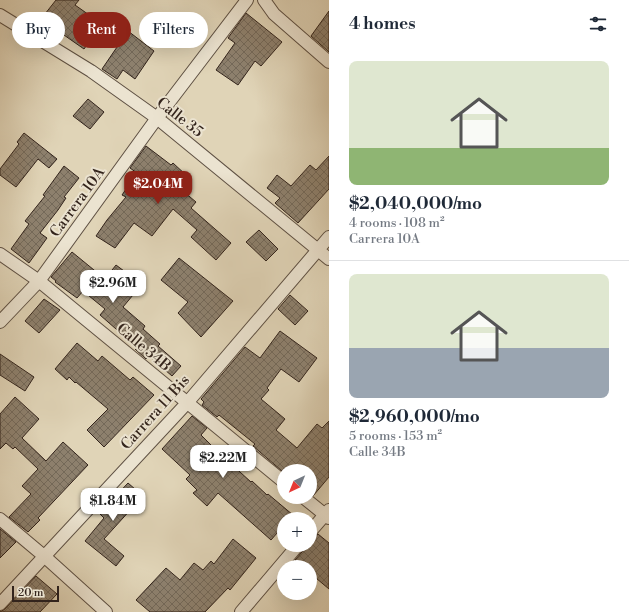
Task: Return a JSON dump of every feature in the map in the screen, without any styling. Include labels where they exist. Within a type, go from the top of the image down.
[{"type":"street","name":"Carrera 10A","points":[[0,322],[39,281],[157,118],[247,0]]},
{"type":"street","points":[[264,0],[274,14],[329,62]]},
{"type":"street","name":"Calle 35","points":[[0,15],[91,71],[157,118],[329,259]]},
{"type":"street","name":"Carrera 11 Bis","points":[[0,604],[187,403],[329,237]]},
{"type":"street","name":"Calle 34B","points":[[0,254],[39,281],[277,476]]},
{"type":"street","points":[[313,504],[328,514],[317,525]]},
{"type":"street","points":[[0,519],[44,556],[106,612]]},
{"type":"street","points":[[241,612],[292,552]]},
{"type":"building","points":[[56,0],[79,0],[75,5],[85,12],[73,12],[73,41],[65,36],[65,12],[47,12]]},
{"type":"building","points":[[329,11],[329,52],[311,36]]},
{"type":"building","points":[[246,13],[282,42],[261,66],[255,61],[238,85],[216,70],[235,43],[228,38]]},
{"type":"building","points":[[131,33],[139,39],[139,48],[150,48],[154,51],[135,79],[123,70],[117,79],[102,69],[116,48],[131,48]]},
{"type":"building","points":[[88,99],[104,112],[90,129],[73,116]]},
{"type":"building","points":[[24,133],[57,159],[49,168],[38,159],[16,187],[0,175],[0,169],[19,144],[17,142]]},
{"type":"building","points":[[146,146],[171,165],[173,163],[187,176],[177,186],[196,202],[191,208],[231,243],[216,260],[191,237],[197,230],[173,209],[152,236],[134,223],[115,248],[96,236],[126,197],[122,195],[137,173],[130,168]]},
{"type":"building","points":[[329,156],[329,189],[298,223],[275,203],[280,198],[267,188],[277,175],[291,186],[310,165],[316,170]]},
{"type":"building","points":[[64,166],[79,178],[64,197],[66,198],[58,210],[40,233],[47,238],[29,263],[11,249],[29,224],[25,221],[45,196],[43,195]]},
{"type":"building","points":[[259,230],[278,249],[266,261],[246,242]]},
{"type":"building","points":[[72,252],[105,279],[116,265],[132,277],[134,275],[143,283],[123,307],[145,326],[143,329],[160,344],[158,346],[181,366],[172,376],[149,356],[146,359],[135,349],[136,348],[123,337],[124,336],[100,315],[105,309],[83,291],[77,298],[55,282],[56,281],[51,277]]},
{"type":"building","points":[[179,258],[233,301],[201,337],[178,313],[188,302],[161,280]]},
{"type":"building","points":[[290,295],[308,311],[295,325],[278,309]]},
{"type":"building","points":[[44,299],[60,310],[39,333],[25,321]]},
{"type":"building","points":[[280,331],[317,358],[299,382],[281,369],[267,388],[269,390],[261,399],[285,419],[276,430],[297,448],[317,424],[322,428],[329,421],[329,477],[317,491],[317,464],[277,464],[277,467],[253,446],[255,444],[219,415],[217,417],[202,405],[204,402],[201,399],[245,347],[260,358]]},
{"type":"building","points":[[77,343],[98,361],[102,356],[130,380],[133,377],[154,395],[104,447],[87,430],[108,409],[76,382],[75,383],[69,377],[67,380],[55,369]]},
{"type":"building","points":[[0,354],[34,377],[25,391],[0,375]]},
{"type":"building","points":[[15,397],[39,419],[22,438],[46,461],[63,442],[88,465],[38,518],[40,520],[28,532],[9,517],[31,494],[22,486],[38,469],[15,447],[13,449],[6,443],[0,449],[0,414]]},
{"type":"building","points":[[192,416],[207,428],[201,435],[218,452],[251,482],[252,481],[267,495],[268,494],[277,502],[277,504],[280,504],[289,512],[277,512],[277,533],[271,540],[218,493],[207,506],[193,493],[197,490],[186,479],[190,475],[162,449]]},
{"type":"building","points":[[128,483],[143,496],[104,539],[124,556],[116,566],[85,541],[104,518],[97,511],[110,497],[112,500]]},
{"type":"building","points":[[0,529],[16,542],[0,558]]},
{"type":"building","points":[[318,534],[329,543],[329,589],[317,579],[317,560],[295,560],[302,552],[317,552]]},
{"type":"building","points":[[233,539],[256,558],[230,590],[228,588],[205,612],[150,612],[136,600],[166,568],[180,580],[194,563],[203,570],[211,561],[214,564]]},
{"type":"building","points":[[36,576],[57,594],[40,612],[0,612],[5,609]]}]
